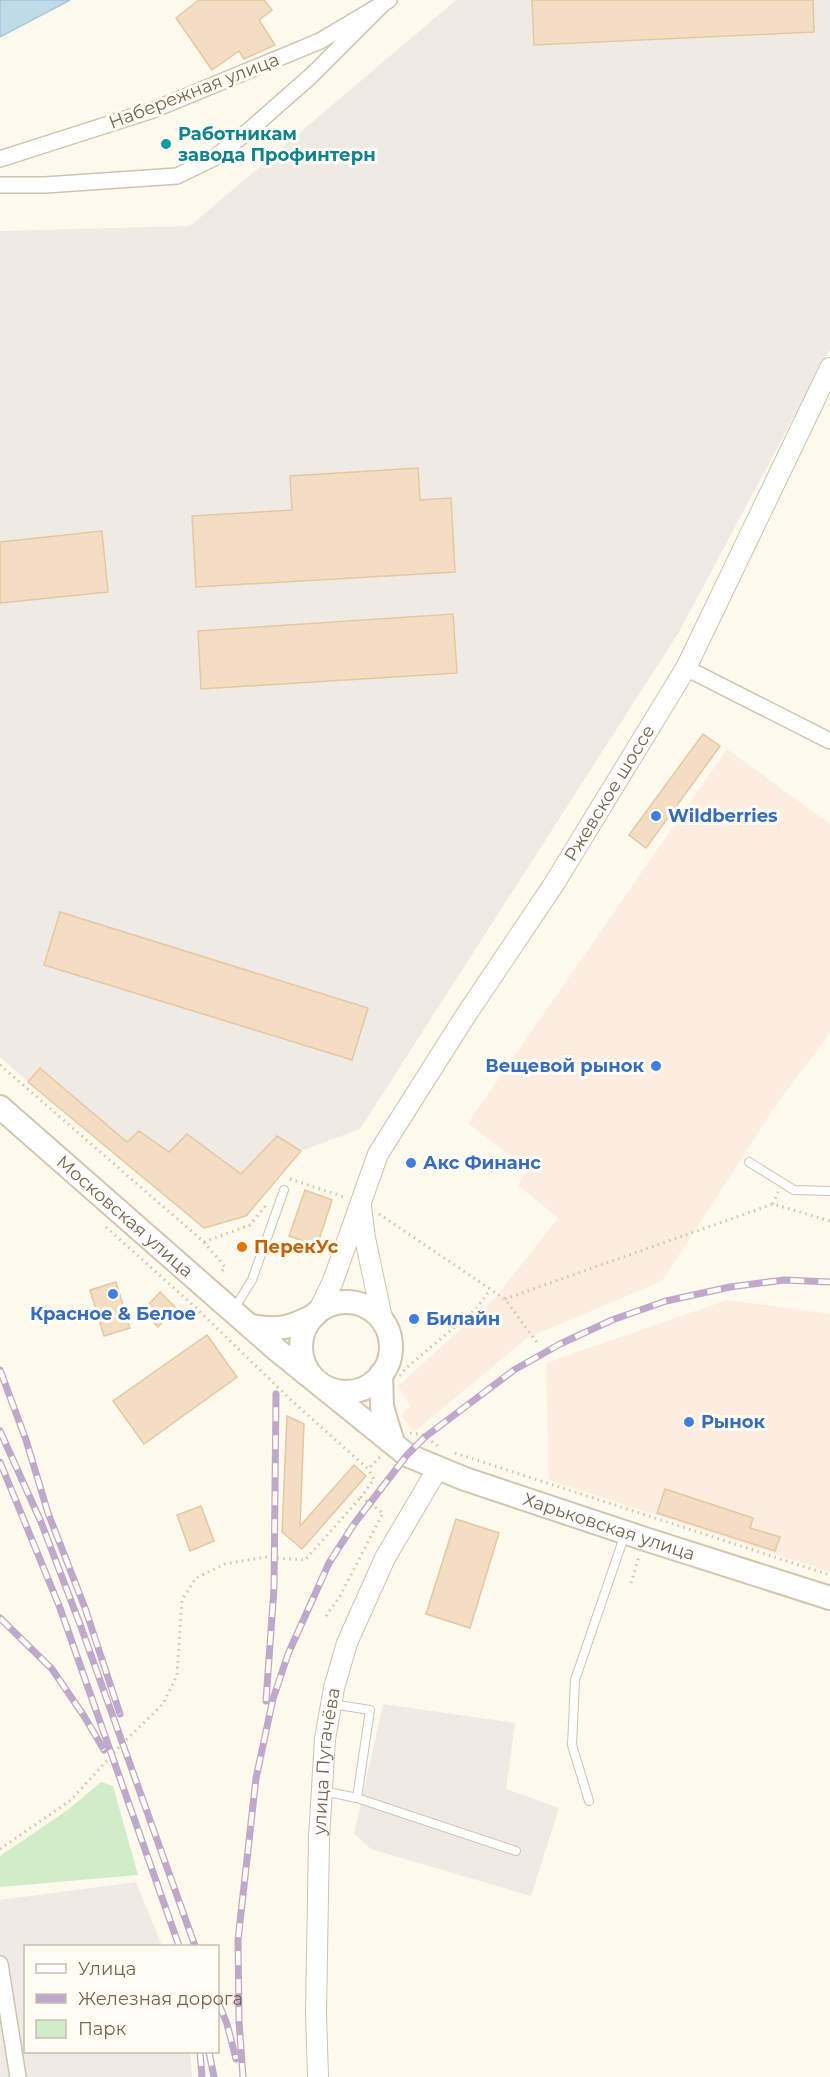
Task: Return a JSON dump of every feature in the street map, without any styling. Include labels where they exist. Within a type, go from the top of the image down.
[{"type":"main road","name":"Московская улица","points":[[0,1107],[294,1365],[318,1382]]},
{"type":"main road","points":[[251,1326],[286,1328],[329,1306],[341,1303],[353,1303],[365,1307],[383,1323],[389,1335],[388,1362],[373,1382],[351,1392],[339,1392],[328,1388],[310,1375],[301,1355],[303,1333],[316,1313]]},
{"type":"main road","points":[[381,1374],[382,1407],[398,1435]]},
{"type":"main road","name":"Харьковская улица","points":[[318,1382],[337,1400],[398,1435],[407,1455],[444,1456],[465,1479],[830,1598]]},
{"type":"street","name":"Набережная улица","points":[[0,159],[153,110],[320,41],[385,3]]},
{"type":"street","name":"Набережная улица","points":[[0,184],[45,184],[177,176],[214,158],[246,133],[312,75],[385,3]]},
{"type":"street","name":"Ржевское шоссе","points":[[316,1313],[333,1281],[378,1154],[464,1017],[554,884],[686,668],[830,368]]},
{"type":"street","points":[[686,668],[830,741]]},
{"type":"street","points":[[360,1201],[365,1238],[383,1323]]},
{"type":"street","name":"улица Пугачёва","points":[[318,2077],[316,2013],[322,1791],[325,1739],[331,1704],[347,1643],[385,1558],[444,1456]]},
{"type":"street","points":[[0,1964],[18,2077]]},
{"type":"lane","points":[[749,1162],[794,1190],[830,1191]]},
{"type":"lane","points":[[233,1311],[252,1280],[284,1190]]},
{"type":"lane","points":[[589,1801],[572,1745],[575,1680],[625,1533]]},
{"type":"lane","points":[[331,1704],[370,1710],[357,1798]]},
{"type":"lane","points":[[322,1791],[357,1798],[516,1851]]},
{"type":"path","points":[[0,1065],[204,1242],[250,1225],[267,1203]]},
{"type":"path","points":[[286,1178],[360,1201],[505,1299],[538,1344]]},
{"type":"path","points":[[505,1299],[773,1203],[830,1221]]},
{"type":"path","points":[[398,1435],[421,1434],[444,1456],[830,1575]]},
{"type":"path","points":[[0,1849],[70,1800],[163,1704],[177,1675],[182,1600],[196,1578],[225,1564],[264,1557],[305,1560],[374,1479],[368,1469]]},
{"type":"path","points":[[326,1616],[340,1596],[382,1513],[361,1497]]},
{"type":"shaded area","points":[[456,0],[830,0],[830,349],[679,632],[360,1129],[301,1151],[277,1137],[241,1174],[187,1134],[169,1152],[139,1131],[127,1142],[41,1068],[28,1082],[0,1057],[0,231],[190,226]]},
{"type":"shaded area","name":"Вещевой рынок","points":[[727,749],[830,824],[830,1033],[780,1099],[662,1281],[527,1338],[414,1432],[401,1415],[410,1406],[398,1386],[496,1297],[558,1218],[518,1185],[527,1169],[468,1123]]},
{"type":"shaded area","name":"Рынок","points":[[727,1300],[830,1314],[830,1572],[549,1480],[546,1363]]},
{"type":"shaded area","points":[[383,1704],[515,1723],[506,1789],[559,1808],[531,1896],[371,1849],[354,1834]]},
{"type":"shaded area","points":[[136,1882],[162,1945],[24,1945],[24,2053],[190,2053],[192,2077],[0,2077],[0,1900]]},
{"type":"green space","points":[[101,1782],[113,1786],[138,1875],[0,1887],[0,1856],[69,1809]]},
{"type":"water","points":[[0,0],[70,0],[0,37]]},
{"type":"building","points":[[199,0],[264,0],[272,10],[259,20],[275,45],[244,59],[239,51],[212,70],[176,18]]},
{"type":"building","points":[[532,0],[813,0],[814,32],[534,45]]},
{"type":"building","points":[[418,468],[420,500],[451,498],[455,572],[196,587],[192,516],[292,510],[290,476]]},
{"type":"building","points":[[102,531],[108,592],[0,603],[0,542]]},
{"type":"building","points":[[453,614],[457,673],[201,689],[198,631]]},
{"type":"building","points":[[703,734],[720,746],[646,848],[629,835]]},
{"type":"building","points":[[60,912],[368,1008],[352,1060],[44,965]]},
{"type":"building","points":[[40,1068],[127,1142],[139,1131],[169,1152],[187,1134],[241,1174],[277,1136],[301,1151],[246,1216],[204,1228],[28,1082]]},
{"type":"building","points":[[305,1190],[332,1200],[317,1246],[289,1236]]},
{"type":"building","points":[[116,1282],[130,1328],[104,1336],[90,1290]]},
{"type":"building","points":[[160,1292],[176,1308],[158,1327],[147,1315],[154,1308],[149,1304]]},
{"type":"building","points":[[207,1335],[237,1377],[144,1444],[113,1401]]},
{"type":"building","points":[[287,1416],[304,1424],[300,1526],[354,1465],[366,1476],[302,1549],[282,1532]]},
{"type":"building","points":[[665,1489],[753,1518],[750,1528],[780,1537],[775,1551],[657,1513]]},
{"type":"building","points":[[201,1506],[214,1541],[190,1551],[177,1515]]},
{"type":"building","points":[[456,1519],[499,1533],[470,1628],[426,1614]]},
{"type":"railway","points":[[243,2077],[239,2021],[238,1940],[256,1778],[273,1699],[288,1654],[329,1563],[354,1524],[407,1455],[425,1437],[514,1370],[560,1344],[612,1320],[666,1301],[730,1287],[784,1280],[830,1282]]},
{"type":"railway","points":[[0,1370],[26,1440],[48,1513],[85,1608],[120,1714]]},
{"type":"railway","points":[[266,1701],[274,1588],[276,1394]]},
{"type":"railway","points":[[0,1431],[41,1522],[81,1627],[195,1945]]},
{"type":"railway","points":[[0,1462],[60,1608],[179,1945]]},
{"type":"railway","points":[[0,1618],[52,1669],[104,1750]]},
{"type":"railway","points":[[219,2004],[227,2024],[236,2059]]},
{"type":"railway","points":[[200,2053],[202,2077]]},
{"type":"railway","points":[[209,2053],[214,2077]]},
{"type":"place","name":"Работникам завода Профинтерн","points":[[166,144]]},
{"type":"place","name":"Wildberries","points":[[656,816]]},
{"type":"place","name":"Вещевой рынок","points":[[656,1066]]},
{"type":"place","name":"Акс Финанс","points":[[411,1163]]},
{"type":"place","name":"ПерекУс","points":[[242,1247]]},
{"type":"place","name":"Красное & Белое","points":[[113,1294]]},
{"type":"place","name":"Билайн","points":[[414,1319]]},
{"type":"place","name":"Рынок","points":[[689,1422]]}]
